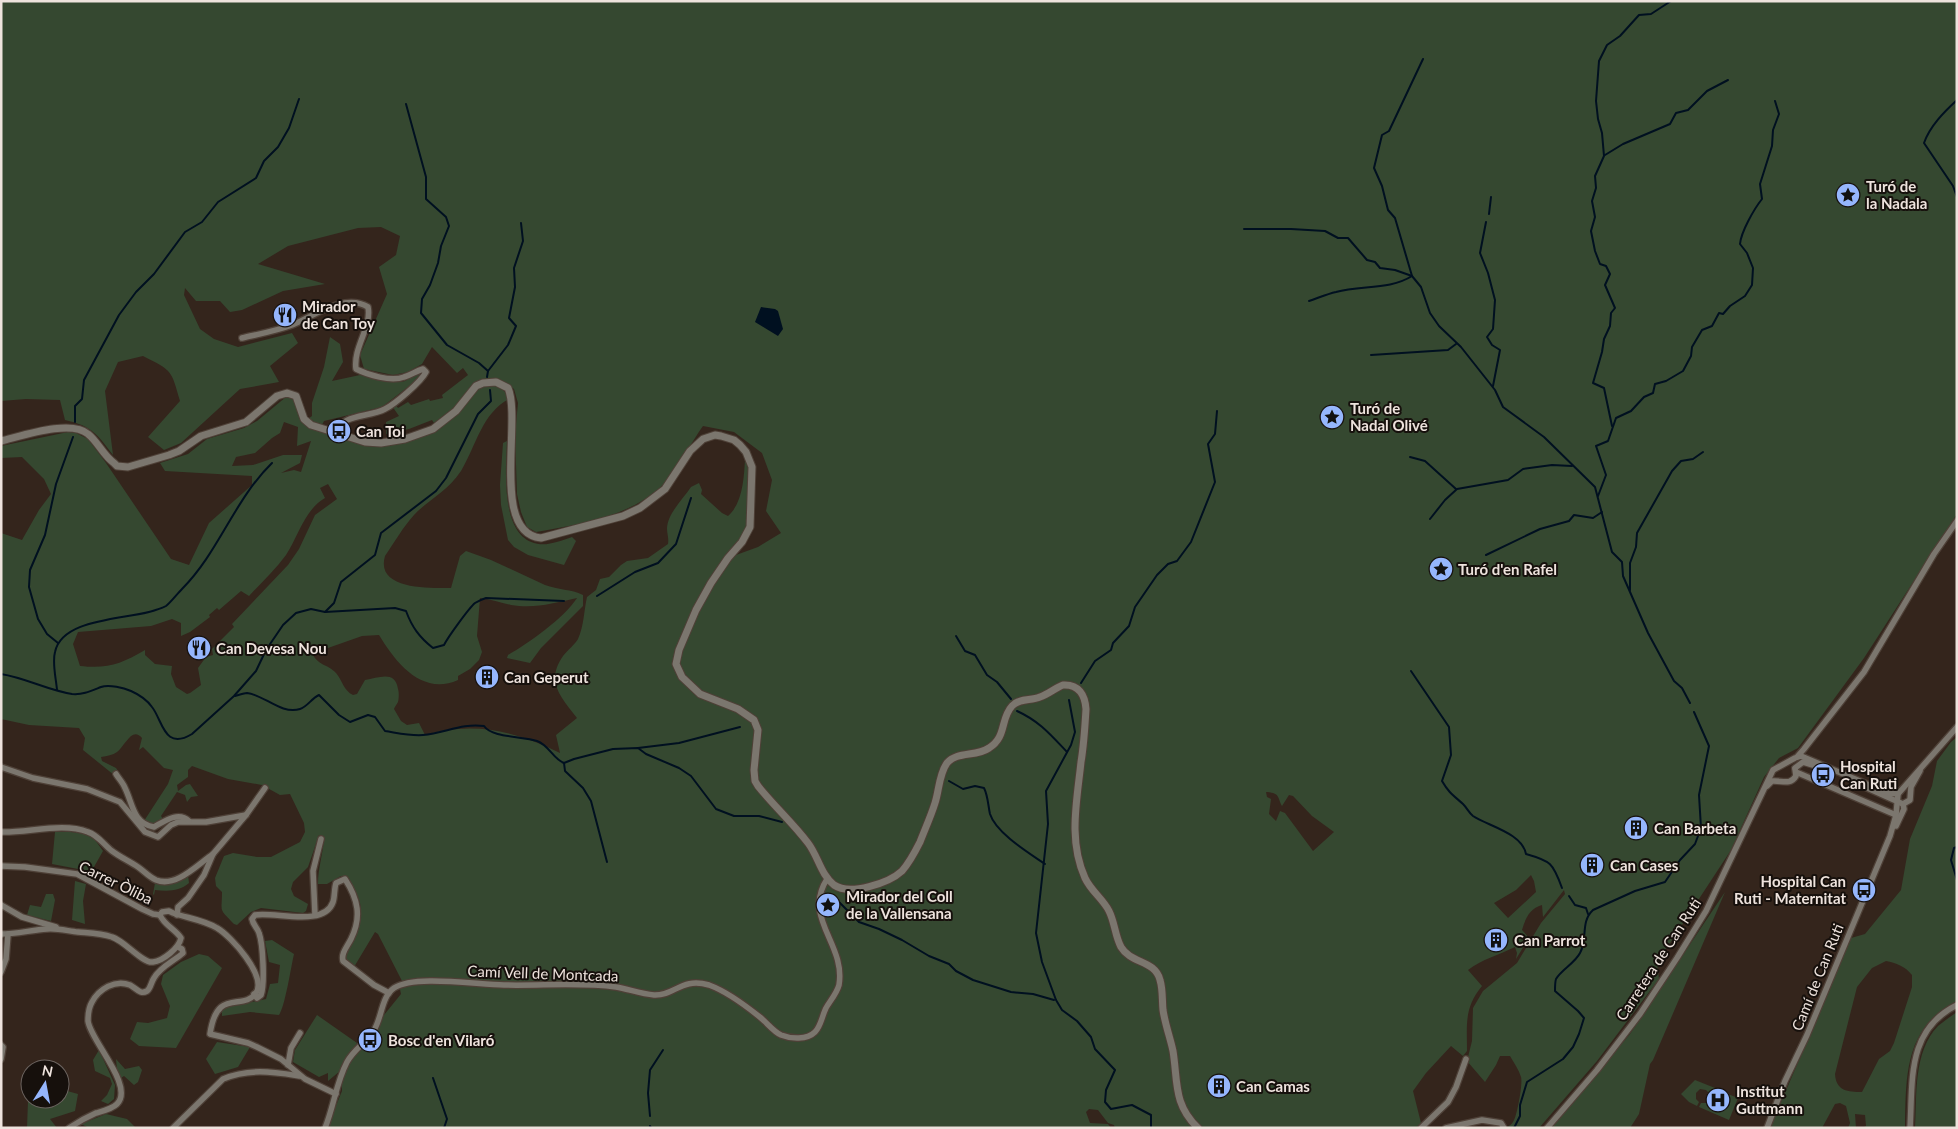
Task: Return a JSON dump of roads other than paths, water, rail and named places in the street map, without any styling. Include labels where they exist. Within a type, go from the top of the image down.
[{"type":"street","points":[[242,338],[291,325],[338,305],[353,302],[368,306],[370,315],[357,350],[354,362],[356,369],[368,374],[395,378],[404,377],[423,369],[426,372],[421,380],[390,406],[379,411],[347,419],[340,424],[335,433]]},
{"type":"street","points":[[1,441],[59,428],[77,428],[90,434],[117,466],[128,467],[169,455],[179,451],[201,436],[246,422],[277,396],[287,393],[296,396],[301,414],[307,422],[317,428],[370,442],[381,443],[405,439],[428,431],[456,411],[476,386],[483,383],[496,382],[504,384],[510,393],[512,406],[511,482],[514,508],[525,532],[541,538],[623,516],[640,508],[664,489],[694,445],[703,439],[715,435],[734,440],[746,452],[752,467],[750,527],[742,542],[728,558],[711,583],[696,610],[679,650],[676,664],[682,677],[700,694],[738,709],[754,720],[758,734],[754,770],[755,780],[767,798],[809,844],[827,879],[841,888],[860,888],[882,882],[900,872],[908,864],[929,820],[943,771],[948,762],[956,756],[980,753],[992,747],[1002,734],[1008,711],[1013,704],[1041,697],[1063,685],[1077,687],[1083,695],[1086,708],[1074,814],[1075,835],[1080,864],[1089,886],[1108,909],[1114,921],[1122,949],[1135,959],[1154,968],[1158,973],[1162,987],[1163,1011],[1174,1055],[1179,1099],[1188,1118],[1198,1128]]},
{"type":"street","points":[[1765,788],[1772,781],[1792,781],[1797,768],[1798,757],[1864,672],[1934,554],[1957,521]]},
{"type":"street","points":[[1898,797],[1925,762],[1957,727]]},
{"type":"street","points":[[1798,757],[1898,797]]},
{"type":"street","name":"Carretera de Can Ruti","points":[[1547,1128],[1597,1070],[1640,1014],[1677,958],[1706,911],[1773,770],[1798,757]]},
{"type":"street","points":[[1797,768],[1807,763],[1910,801],[1910,793],[1925,762]]},
{"type":"street","points":[[1783,782],[1777,773],[1783,765],[1791,765],[1896,815]]},
{"type":"street","points":[[1,768],[33,778],[87,789],[120,802],[138,825],[152,836],[158,837],[171,825],[189,821],[206,822],[246,815]]},
{"type":"street","points":[[116,774],[126,788],[136,815],[142,822],[154,827],[175,817],[186,818],[189,821]]},
{"type":"street","points":[[1,832],[70,828],[90,832],[112,851],[160,881],[174,880],[191,871],[212,854],[246,815],[265,788]]},
{"type":"street","points":[[1898,797],[1905,791],[1910,793]]},
{"type":"street","name":"Camí de Can Ruti","points":[[1890,836],[1896,815],[1898,797]]},
{"type":"street","name":"Camí de Can Ruti","points":[[1767,1128],[1785,1081],[1807,1035],[1890,836],[1904,809],[1898,797]]},
{"type":"street","points":[[315,915],[313,872],[321,839]]},
{"type":"street","points":[[177,915],[178,907],[188,898],[204,875],[212,854]]},
{"type":"street","name":"Carrer Òliba","points":[[1,866],[25,866],[77,874],[142,909],[160,915]]},
{"type":"street","points":[[254,994],[257,998],[261,995],[264,982],[260,934],[252,919],[255,915],[270,914],[299,918],[322,913],[329,909],[333,902],[336,883],[340,879],[345,878],[358,906],[354,931],[342,957],[343,961],[374,985],[389,993],[375,1029],[350,1057],[339,1080],[325,1128]]},
{"type":"street","name":"Camí Vell de Montcada","points":[[389,993],[400,985],[436,981],[501,985],[594,985],[616,987],[653,995],[668,992],[684,984],[694,983],[707,985],[728,994],[782,1035],[797,1038],[804,1037],[814,1032],[839,988],[840,980],[834,947],[819,913],[818,900],[827,879]]},
{"type":"street","points":[[1,906],[22,917],[60,930]]},
{"type":"street","points":[[1,972],[6,959],[4,934],[49,928],[94,932],[114,938],[130,947],[146,962],[151,963],[178,947],[181,938],[163,922],[160,915],[162,912],[169,911],[209,924],[226,936],[243,954],[256,973],[258,983],[257,992],[251,998],[226,1003],[219,1009],[214,1016],[210,1034],[248,1043],[281,1059],[300,1076],[336,1094]]},
{"type":"street","points":[[69,1128],[84,1119],[115,1106],[120,1100],[122,1093],[110,1061],[88,1022],[91,1004],[104,988],[112,985],[129,985],[138,992],[145,992],[149,989],[158,973],[183,953],[178,947]]},
{"type":"street","points":[[1910,1128],[1912,1072],[1919,1044],[1934,1022],[1946,1011],[1957,1005]]},
{"type":"street","points":[[288,1065],[291,1048],[300,1033]]},
{"type":"street","points":[[1,1045],[3,1047],[1,1059]]},
{"type":"street","points":[[1422,1128],[1448,1102],[1456,1088],[1466,1059]]},
{"type":"street","points":[[173,1128],[223,1079],[254,1071],[300,1076]]},
{"type":"street","points":[[1446,1128],[1482,1120],[1500,1123],[1504,1128]]},
{"type":"water","points":[[761,307],[778,311],[783,329],[778,336],[755,322]]},
{"type":"waterway","points":[[1612,426],[1604,388],[1593,383],[1604,339],[1610,326],[1611,313],[1615,308],[1605,285],[1610,274],[1606,266],[1600,264],[1591,231],[1595,217],[1592,201],[1596,188],[1595,176],[1604,156],[1596,101],[1599,61],[1607,45],[1620,36],[1639,15],[1651,14],[1671,1]]},
{"type":"waterway","points":[[1423,59],[1389,131],[1382,135],[1374,168],[1382,186],[1388,210],[1395,218],[1412,276],[1421,287],[1430,313],[1439,326],[1461,347],[1495,390],[1503,407],[1544,437],[1595,487],[1612,552],[1622,562],[1623,576],[1648,633],[1674,681],[1682,688],[1690,703]]},
{"type":"waterway","points":[[1605,155],[1623,144],[1670,124],[1676,113],[1688,110],[1707,91],[1728,80]]},
{"type":"waterway","points":[[75,422],[75,406],[82,399],[84,380],[119,315],[136,292],[154,274],[185,232],[202,222],[218,202],[256,178],[264,161],[278,147],[289,128],[299,99]]},
{"type":"waterway","points":[[1957,100],[1942,114],[1924,143],[1953,186],[1957,197]]},
{"type":"waterway","points":[[1598,496],[1606,475],[1596,446],[1608,441],[1616,418],[1631,411],[1644,397],[1653,393],[1655,384],[1666,381],[1683,371],[1691,356],[1692,347],[1702,330],[1712,326],[1719,313],[1723,314],[1730,306],[1745,296],[1752,285],[1753,268],[1747,253],[1740,244],[1748,221],[1762,199],[1760,184],[1772,146],[1773,130],[1779,114],[1775,101]]},
{"type":"waterway","points":[[406,104],[426,177],[426,199],[446,217],[449,226],[430,285],[422,299],[421,313],[447,345],[479,363],[488,371]]},
{"type":"waterway","points":[[1489,214],[1491,197]]},
{"type":"waterway","points":[[1486,222],[1480,253],[1488,273],[1495,300],[1493,329],[1487,337],[1492,345],[1500,350],[1493,386]]},
{"type":"waterway","points":[[487,377],[488,371],[508,345],[516,326],[509,318],[515,287],[514,268],[523,241],[521,223]]},
{"type":"waterway","points":[[1244,229],[1325,231],[1338,238],[1348,238],[1367,260],[1375,262],[1380,268],[1395,270],[1412,276]]},
{"type":"waterway","points":[[1309,301],[1346,290],[1394,283],[1412,276]]},
{"type":"waterway","points":[[1371,355],[1448,350],[1456,344]]},
{"type":"waterway","points":[[1,674],[72,694],[83,693],[104,686],[131,691],[148,702],[170,737],[175,739],[183,738],[192,734],[234,696],[256,671],[266,650],[283,625],[296,613],[311,609],[325,612],[334,603],[341,582],[375,555],[381,533],[436,491],[446,478],[478,414],[491,401],[490,390]]},
{"type":"waterway","points":[[1081,683],[1095,661],[1111,650],[1113,643],[1129,626],[1135,607],[1157,575],[1168,564],[1177,561],[1191,542],[1215,482],[1208,444],[1215,434],[1217,411]]},
{"type":"waterway","points":[[58,643],[47,634],[38,619],[29,587],[30,570],[45,535],[56,484],[73,437]]},
{"type":"waterway","points":[[1630,590],[1630,563],[1636,547],[1637,533],[1672,471],[1681,461],[1693,459],[1703,452]]},
{"type":"waterway","points":[[1410,457],[1425,461],[1456,489]]},
{"type":"waterway","points":[[57,690],[54,656],[61,640],[72,631],[87,625],[103,620],[154,611],[166,606],[195,574],[217,543],[247,493],[272,463]]},
{"type":"waterway","points":[[1430,519],[1445,500],[1457,489],[1508,480],[1523,469],[1552,465],[1572,466]]},
{"type":"waterway","points":[[597,596],[635,572],[658,563],[676,544],[691,498]]},
{"type":"waterway","points":[[1486,555],[1540,529],[1569,521],[1574,515],[1593,518],[1602,512]]},
{"type":"waterway","points":[[325,612],[395,608],[406,611],[416,631],[433,648],[444,645],[472,606],[485,598],[564,601]]},
{"type":"waterway","points":[[956,636],[965,651],[975,655],[987,675],[997,682],[1011,699]]},
{"type":"waterway","points":[[1411,671],[1449,727],[1451,755],[1442,781],[1451,794],[1473,816],[1511,835],[1523,847],[1526,854],[1550,864],[1562,888]]},
{"type":"waterway","points":[[235,696],[246,693],[253,694],[279,707],[293,710],[303,708],[319,695],[339,715],[350,722],[368,715],[375,717],[385,731],[409,735],[431,734],[476,725],[484,726],[488,730],[501,735],[537,741],[564,763],[613,749],[638,748],[646,754],[679,768],[691,776],[716,809],[734,816],[759,816],[782,822]]},
{"type":"waterway","points":[[1069,700],[1075,732],[1071,745],[1046,791],[1048,824],[1036,933],[1042,962],[1056,1000],[1062,1010],[1077,1021],[1091,1037],[1095,1049],[1115,1070],[1106,1090],[1105,1102],[1111,1109],[1132,1105],[1151,1115],[1151,1128]]},
{"type":"waterway","points":[[1017,711],[1038,724],[1067,752]]},
{"type":"waterway","points":[[1514,1128],[1520,1116],[1520,1105],[1527,1082],[1563,1059],[1573,1047],[1579,1034],[1584,1018],[1555,991],[1555,983],[1558,976],[1580,953],[1584,942],[1585,925],[1589,915],[1593,910],[1635,891],[1665,882],[1680,860],[1695,844],[1701,828],[1699,795],[1709,746],[1694,712]]},
{"type":"waterway","points":[[638,748],[679,743],[740,727]]},
{"type":"waterway","points":[[564,763],[565,771],[583,788],[591,801],[607,862]]},
{"type":"waterway","points":[[949,781],[963,789],[975,786],[984,788],[993,821],[1014,842],[1045,864]]},
{"type":"waterway","points":[[1957,847],[1954,848],[1951,860],[1957,880]]},
{"type":"waterway","points":[[831,894],[859,922],[902,940],[929,956],[949,964],[956,971],[973,980],[1011,992],[1033,994],[1054,1000]]},
{"type":"waterway","points":[[1569,896],[1575,905],[1586,908],[1588,914]]},
{"type":"waterway","points":[[650,1116],[648,1093],[650,1070],[663,1050]]},
{"type":"waterway","points":[[433,1078],[447,1119],[444,1128]]},
{"type":"place","name":"Turó de la Nadala","points":[[1848,195]]},
{"type":"place","name":"Mirador de Can Toy","points":[[285,315]]},
{"type":"place","name":"Turó de Nadal Olivé","points":[[1332,417]]},
{"type":"place","name":"Can Toi","points":[[339,431]]},
{"type":"place","name":"Turó d'en Rafel","points":[[1441,569]]},
{"type":"place","name":"Can Devesa Nou","points":[[199,648]]},
{"type":"place","name":"Can Geperut","points":[[487,677]]},
{"type":"place","name":"Hospital Can Ruti","points":[[1823,775]]},
{"type":"place","name":"Can Barbeta","points":[[1636,828]]},
{"type":"place","name":"Can Cases","points":[[1592,865]]},
{"type":"place","name":"Hospital Can Ruti - Maternitat","points":[[1864,890]]},
{"type":"place","name":"Mirador del Coll de la Vallensana","points":[[828,905]]},
{"type":"place","name":"Can Parrot","points":[[1496,940]]},
{"type":"place","name":"Bosc d'en Vilaró","points":[[370,1040]]},
{"type":"place","name":"Can Camas","points":[[1219,1086]]},
{"type":"place","name":"Institut Guttmann","points":[[1718,1100]]}]
